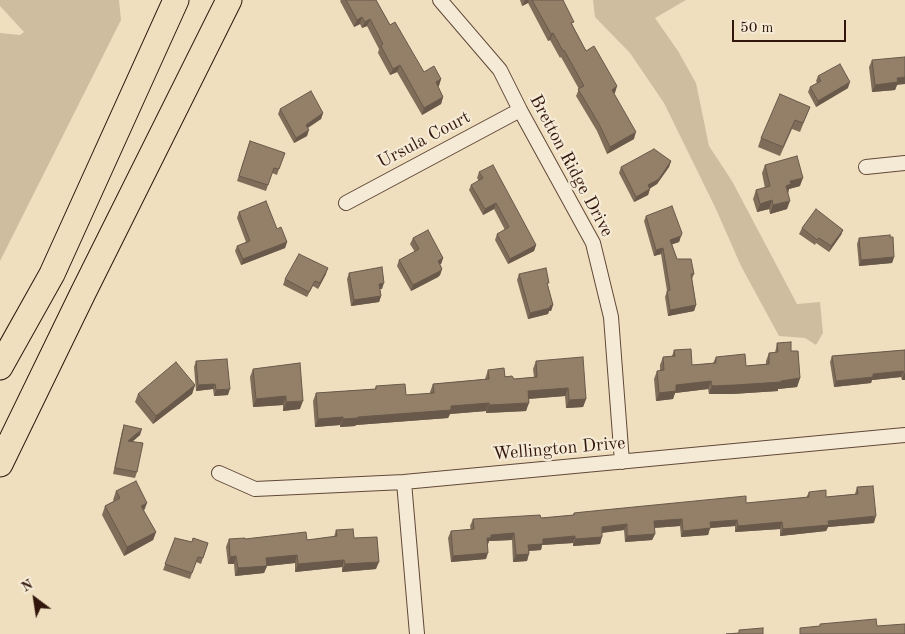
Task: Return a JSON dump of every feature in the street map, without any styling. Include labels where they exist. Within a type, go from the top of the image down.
[{"type":"highway","points":[[0,367],[52,274],[176,0]]},
{"type":"highway","points":[[0,464],[87,284],[229,0]]},
{"type":"street","name":"Bretton Ridge Drive","points":[[440,0],[500,70],[593,243],[611,317],[622,462]]},
{"type":"street","name":"Ursula Court","points":[[346,203],[520,110]]},
{"type":"street","points":[[866,167],[905,163]]},
{"type":"street","name":"Wellington Drive","points":[[219,473],[254,489],[404,482],[905,435]]},
{"type":"street","points":[[404,482],[417,634]]},
{"type":"shaded area","points":[[0,0],[119,0],[121,20],[0,261],[0,33],[20,35],[24,32],[0,6]]},
{"type":"shaded area","points":[[593,0],[686,0],[655,18],[678,51],[696,83],[709,146],[732,181],[797,304],[820,302],[823,333],[816,345],[805,338],[779,336],[741,266],[715,207],[664,103],[630,53],[595,17]]},
{"type":"building","points":[[346,0],[376,0],[390,25],[395,22],[424,72],[434,66],[441,79],[436,82],[443,97],[424,108],[400,65],[393,69],[370,19],[365,22],[362,17],[357,20]]},
{"type":"building","points":[[532,0],[563,0],[574,22],[571,23],[586,51],[594,46],[617,86],[612,90],[636,132],[610,147],[578,89],[584,86],[564,50],[553,33],[551,34]]},
{"type":"building","points":[[905,57],[905,77],[897,78],[898,82],[875,85],[872,60]]},
{"type":"building","points":[[840,64],[850,82],[818,101],[810,87],[821,81],[818,76]]},
{"type":"building","points":[[311,91],[323,113],[306,125],[309,130],[296,138],[280,109]]},
{"type":"building","points":[[780,94],[810,107],[803,123],[795,120],[783,147],[761,138]]},
{"type":"building","points":[[250,141],[285,153],[279,169],[274,168],[268,185],[239,176]]},
{"type":"building","points":[[654,149],[671,161],[659,179],[648,185],[650,189],[636,197],[621,167]]},
{"type":"building","points":[[797,156],[803,178],[790,181],[791,184],[786,186],[790,201],[773,205],[772,200],[760,204],[756,190],[770,186],[765,165]]},
{"type":"building","points":[[493,165],[536,245],[510,259],[497,234],[509,227],[496,203],[485,209],[471,185],[483,178],[479,172]]},
{"type":"building","points":[[266,201],[277,229],[281,227],[287,242],[243,259],[237,246],[250,241],[239,212]]},
{"type":"building","points":[[672,206],[682,233],[681,236],[670,240],[677,259],[691,259],[694,274],[691,274],[696,305],[670,310],[667,291],[670,290],[663,248],[656,250],[646,216]]},
{"type":"building","points":[[816,209],[843,230],[831,246],[819,238],[817,240],[802,228]]},
{"type":"building","points":[[428,230],[443,258],[438,261],[442,269],[413,285],[399,260],[419,249],[413,238]]},
{"type":"building","points":[[890,235],[890,237],[893,237],[894,257],[861,260],[859,238]]},
{"type":"building","points":[[299,254],[328,268],[320,283],[315,281],[309,292],[285,279]]},
{"type":"building","points":[[382,267],[384,283],[379,284],[381,296],[354,300],[349,273]]},
{"type":"building","points":[[546,268],[549,283],[547,283],[553,305],[550,308],[530,313],[519,274]]},
{"type":"building","points":[[791,342],[791,351],[798,351],[800,378],[781,382],[712,386],[711,381],[676,385],[676,391],[659,393],[657,371],[664,370],[663,357],[675,356],[674,350],[691,349],[692,365],[716,363],[716,357],[745,354],[746,366],[769,364],[769,353],[778,352],[777,343]]},
{"type":"building","points":[[905,350],[905,374],[903,371],[873,374],[873,377],[836,381],[832,356]]},
{"type":"building","points":[[583,357],[586,399],[569,400],[568,388],[528,391],[529,403],[489,405],[489,403],[451,406],[451,410],[358,418],[318,419],[316,393],[376,389],[376,386],[405,384],[406,395],[434,393],[433,384],[489,379],[488,370],[504,368],[505,377],[512,376],[514,379],[537,377],[536,361]]},
{"type":"building","points":[[227,359],[230,389],[216,390],[215,384],[198,385],[196,361]]},
{"type":"building","points":[[176,362],[195,385],[156,416],[138,394]]},
{"type":"building","points":[[300,363],[303,401],[286,402],[286,396],[256,399],[253,369]]},
{"type":"building","points":[[124,425],[142,429],[128,441],[143,443],[137,472],[115,468]]},
{"type":"building","points":[[136,481],[147,503],[141,506],[156,532],[127,547],[105,506],[120,498],[116,491]]},
{"type":"building","points":[[873,486],[876,516],[828,521],[829,525],[783,529],[782,522],[738,526],[737,520],[710,522],[711,528],[683,531],[682,519],[654,521],[655,534],[627,536],[627,524],[602,527],[602,537],[575,539],[575,536],[543,539],[543,544],[528,545],[529,554],[516,555],[514,533],[491,535],[491,538],[487,538],[488,553],[453,556],[451,531],[474,529],[473,519],[540,515],[541,518],[746,496],[746,503],[809,497],[809,492],[826,490],[826,497],[858,494],[857,487]]},
{"type":"building","points":[[353,529],[354,538],[377,537],[379,562],[345,564],[344,560],[298,564],[297,555],[266,558],[267,566],[238,568],[236,556],[230,557],[229,539],[306,532],[307,540],[337,536],[336,530]]},
{"type":"building","points":[[175,538],[192,542],[193,538],[208,543],[203,558],[198,557],[192,573],[165,564]]},
{"type":"building","points":[[876,619],[877,626],[905,624],[905,634],[800,634],[800,628],[820,626],[820,624]]},
{"type":"building","points":[[763,628],[763,634],[726,634],[739,633],[739,630]]}]
